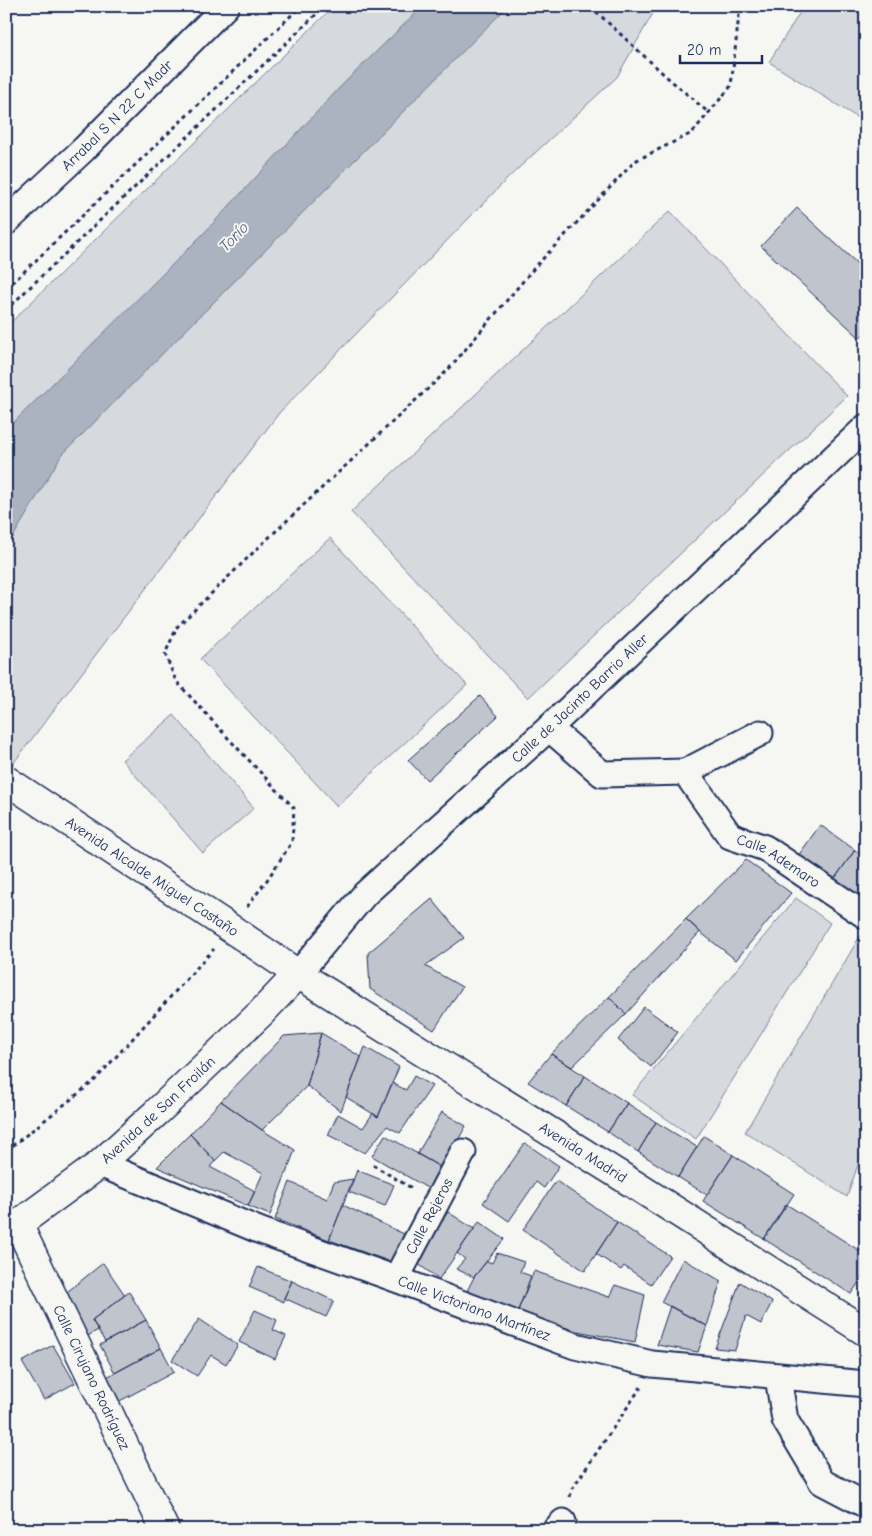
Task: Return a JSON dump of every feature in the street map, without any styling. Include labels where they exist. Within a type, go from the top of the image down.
[{"type":"main road","name":"Avenida Alcalde Miguel Castaño","points":[[6,780],[298,974]]},
{"type":"main road","name":"Avenida de San Froilán","points":[[12,1228],[100,1164],[261,1013],[298,974]]},
{"type":"main road","name":"Avenida Madrid","points":[[298,974],[866,1332]]},
{"type":"main road","name":"Calle Cirujano Rodríguez","points":[[12,1228],[165,1530]]},
{"type":"street","name":"Arrabal S N 22 C Madr","points":[[6,222],[84,149],[226,6]]},
{"type":"street","name":"Calle de Jacinto Barrio Aller","points":[[298,974],[365,894],[549,728],[865,428]]},
{"type":"street","points":[[549,728],[602,774],[685,772],[760,733]]},
{"type":"street","name":"Calle Ademaro","points":[[685,772],[730,836],[765,848],[866,916]]},
{"type":"street","name":"Calle Rejeros","points":[[396,1279],[463,1152]]},
{"type":"street","name":"Calle Victoriano Martínez","points":[[100,1164],[261,1231],[396,1279],[574,1346],[652,1364],[866,1384]]},
{"type":"street","points":[[778,1377],[785,1420],[822,1482],[866,1505]]},
{"type":"path","points":[[6,288],[301,6]]},
{"type":"path","points":[[6,310],[325,6]]},
{"type":"path","points":[[590,6],[709,113]]},
{"type":"path","points":[[245,909],[292,842],[294,808],[176,681],[165,654],[177,628],[262,544],[448,370],[535,267],[635,161],[692,133],[731,86],[740,6]]},
{"type":"path","points":[[6,1151],[94,1081],[217,946]]},
{"type":"path","points":[[373,1166],[436,1202]]},
{"type":"path","points":[[559,1526],[572,1490],[640,1390],[652,1364]]},
{"type":"shaded area","points":[[334,6],[657,6],[617,77],[509,177],[279,413],[6,773],[6,327]]},
{"type":"shaded area","points":[[804,6],[866,6],[866,123],[769,62]]},
{"type":"shaded area","points":[[670,211],[847,396],[528,698],[351,512]]},
{"type":"shaded area","points":[[330,538],[467,685],[337,806],[200,659]]},
{"type":"shaded area","points":[[174,715],[254,808],[203,853],[122,760]]},
{"type":"shaded area","points":[[796,898],[830,923],[696,1139],[632,1095]]},
{"type":"shaded area","points":[[860,936],[866,939],[866,1141],[847,1197],[745,1132]]},
{"type":"water","name":"Torío","points":[[423,6],[508,6],[61,456],[6,549],[6,430],[203,234],[343,84]]},
{"type":"building","points":[[797,208],[861,267],[866,262],[866,331],[860,338],[761,246]]},
{"type":"building","points":[[480,696],[498,716],[427,780],[408,760]]},
{"type":"building","points":[[820,825],[855,850],[833,881],[798,856]]},
{"type":"building","points":[[855,850],[866,858],[866,905],[833,881]]},
{"type":"building","points":[[746,860],[791,893],[736,960],[686,919]]},
{"type":"building","points":[[432,899],[464,938],[425,966],[462,987],[434,1030],[370,989],[368,953]]},
{"type":"building","points":[[686,919],[700,932],[626,1014],[609,997]]},
{"type":"building","points":[[609,997],[626,1014],[572,1067],[551,1054]]},
{"type":"building","points":[[644,1007],[678,1032],[651,1067],[618,1040]]},
{"type":"building","points":[[321,1033],[307,1086],[262,1130],[221,1101],[284,1036]]},
{"type":"building","points":[[321,1033],[361,1057],[341,1111],[307,1086]]},
{"type":"building","points":[[365,1047],[399,1067],[378,1117],[346,1097]]},
{"type":"building","points":[[551,1054],[585,1076],[566,1106],[528,1082]]},
{"type":"building","points":[[414,1076],[432,1086],[400,1133],[387,1126],[365,1153],[328,1135],[338,1114],[363,1128],[373,1113],[378,1117],[392,1083],[406,1090]]},
{"type":"building","points":[[585,1076],[627,1103],[608,1132],[566,1106]]},
{"type":"building","points":[[221,1101],[262,1130],[295,1150],[270,1215],[248,1206],[263,1173],[224,1152],[215,1161],[190,1134]]},
{"type":"building","points":[[627,1103],[656,1122],[638,1152],[608,1132]]},
{"type":"building","points":[[442,1112],[466,1126],[442,1168],[417,1154]]},
{"type":"building","points":[[656,1122],[697,1147],[678,1177],[638,1152]]},
{"type":"building","points":[[190,1134],[215,1161],[210,1167],[255,1191],[248,1206],[157,1167]]},
{"type":"building","points":[[385,1135],[442,1168],[429,1189],[372,1156]]},
{"type":"building","points":[[704,1136],[733,1155],[707,1195],[678,1177]]},
{"type":"building","points":[[525,1143],[559,1166],[544,1188],[536,1182],[509,1221],[483,1203]]},
{"type":"building","points":[[733,1155],[794,1194],[764,1239],[703,1201]]},
{"type":"building","points":[[357,1170],[394,1185],[385,1206],[349,1192]]},
{"type":"building","points":[[353,1179],[329,1240],[275,1219],[290,1182],[327,1199],[334,1182]]},
{"type":"building","points":[[556,1181],[617,1222],[585,1271],[523,1230]]},
{"type":"building","points":[[786,1204],[860,1251],[866,1241],[866,1272],[851,1294],[764,1239]]},
{"type":"building","points":[[343,1205],[404,1234],[391,1262],[329,1240]]},
{"type":"building","points":[[448,1212],[474,1229],[439,1279],[414,1261]]},
{"type":"building","points":[[479,1222],[504,1239],[474,1277],[456,1269],[465,1259],[457,1253]]},
{"type":"building","points":[[617,1222],[670,1256],[651,1284],[624,1266],[621,1270],[596,1254]]},
{"type":"building","points":[[497,1253],[524,1262],[520,1272],[531,1276],[517,1313],[466,1293],[474,1277],[487,1261],[492,1263]]},
{"type":"building","points":[[683,1259],[721,1281],[707,1326],[661,1302]]},
{"type":"building","points":[[103,1263],[125,1295],[92,1320],[98,1330],[86,1337],[67,1292]]},
{"type":"building","points":[[258,1267],[292,1281],[284,1302],[249,1287]]},
{"type":"building","points":[[534,1271],[609,1297],[615,1285],[645,1295],[635,1342],[577,1331],[517,1313]]},
{"type":"building","points":[[292,1281],[334,1301],[326,1317],[284,1298]]},
{"type":"building","points":[[740,1282],[772,1302],[761,1324],[746,1316],[735,1350],[715,1348]]},
{"type":"building","points":[[129,1292],[146,1320],[105,1342],[92,1320]]},
{"type":"building","points":[[670,1306],[707,1326],[698,1352],[657,1345]]},
{"type":"building","points":[[255,1310],[277,1320],[273,1330],[286,1336],[275,1359],[239,1342]]},
{"type":"building","points":[[199,1319],[238,1345],[226,1364],[211,1355],[197,1376],[172,1360]]},
{"type":"building","points":[[146,1320],[161,1348],[115,1373],[100,1345]]},
{"type":"building","points":[[53,1345],[75,1383],[44,1400],[22,1362]]},
{"type":"building","points":[[161,1348],[174,1372],[116,1403],[103,1379]]}]
